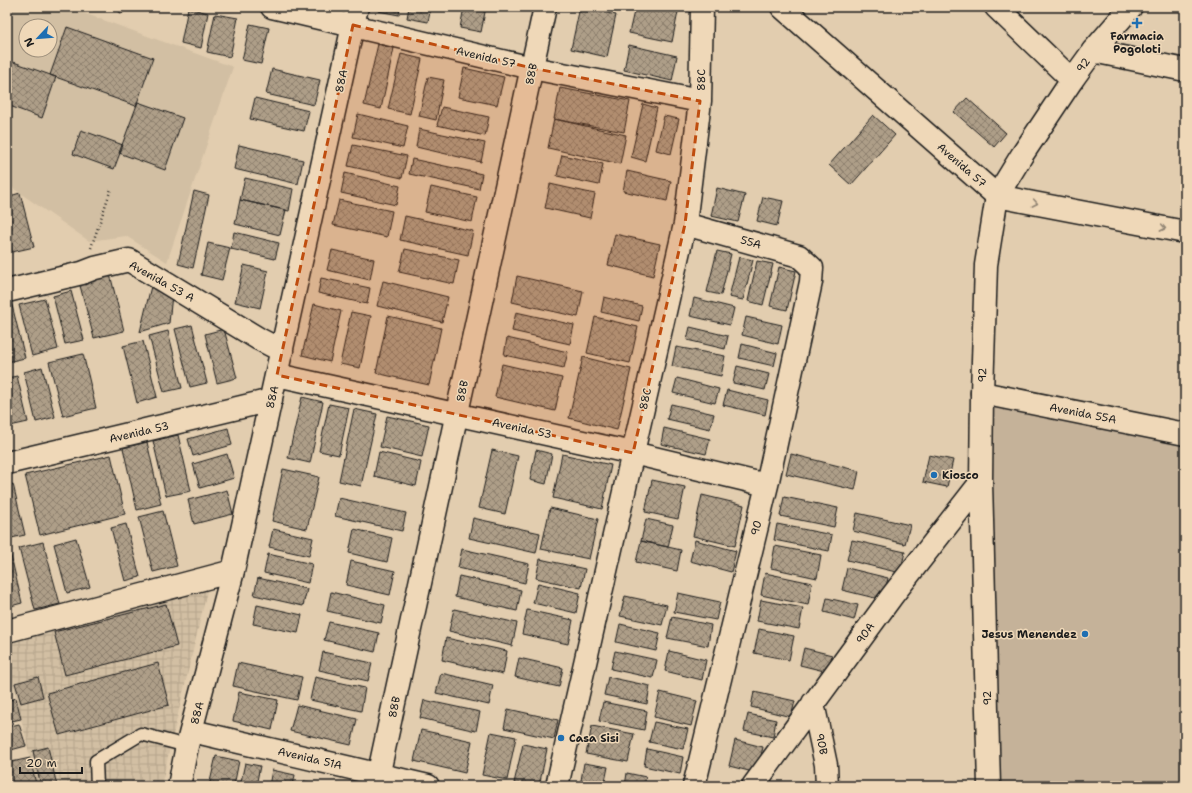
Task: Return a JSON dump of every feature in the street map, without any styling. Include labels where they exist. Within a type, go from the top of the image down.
[{"type":"street","name":"Avenida 57","points":[[272,7],[355,16],[532,68],[700,101]]},
{"type":"street","name":"88B","points":[[378,780],[545,7]]},
{"type":"street","name":"88C","points":[[557,786],[685,224],[700,101],[702,7]]},
{"type":"street","name":"Avenida 57","points":[[782,7],[997,196],[1185,232]]},
{"type":"street","points":[[996,7],[1072,80]]},
{"type":"street","name":"92","points":[[989,786],[981,482],[982,393],[986,265],[997,196],[1022,155],[1072,80],[1093,51],[1131,7]]},
{"type":"street","name":"88A","points":[[179,786],[233,570],[355,16]]},
{"type":"street","points":[[1093,51],[1185,70]]},
{"type":"street","name":"55A","points":[[685,224],[799,256],[812,268]]},
{"type":"street","name":"Avenida 53 A","points":[[7,290],[82,273],[95,268],[129,260],[259,339],[282,351]]},
{"type":"street","name":"90","points":[[694,786],[767,484],[811,282],[812,268]]},
{"type":"street","name":"Avenida 53","points":[[277,375],[767,484]]},
{"type":"street","name":"Avenida 55A","points":[[982,393],[1185,434]]},
{"type":"street","name":"Avenida 53","points":[[7,463],[271,400]]},
{"type":"street","name":"90A","points":[[753,786],[892,596],[981,482]]},
{"type":"street","points":[[7,631],[233,570]]},
{"type":"street","name":"90B","points":[[813,703],[826,765],[827,786]]},
{"type":"street","name":"Avenida 51A","points":[[190,738],[378,780],[428,786]]},
{"type":"lane","points":[[97,786],[96,761],[141,734],[190,738]]},
{"type":"path","points":[[82,273],[112,189]]},
{"type":"highlighted area","points":[[353,25],[532,68],[700,101],[685,224],[633,453],[277,375]]},
{"type":"shaded area","points":[[13,7],[67,7],[233,67],[167,262],[126,236],[89,241],[7,184],[7,20]]},
{"type":"shaded area","name":"Jesus Menendez","points":[[982,393],[1185,434],[1185,786],[989,786]]},
{"type":"shaded area","points":[[208,587],[161,786],[37,786],[7,659],[7,644]]},
{"type":"building","points":[[113,7],[127,7],[122,14]]},
{"type":"building","points":[[379,7],[400,7],[399,15],[378,11]]},
{"type":"building","points":[[409,7],[431,7],[428,22],[407,18]]},
{"type":"building","points":[[464,7],[486,7],[481,32],[460,28]]},
{"type":"building","points":[[580,7],[616,15],[607,57],[571,49]]},
{"type":"building","points":[[635,7],[679,7],[672,42],[629,33]]},
{"type":"building","points":[[188,8],[208,13],[201,48],[181,43]]},
{"type":"building","points":[[215,14],[238,18],[230,57],[207,52]]},
{"type":"building","points":[[250,24],[269,28],[261,64],[242,60]]},
{"type":"building","points":[[67,27],[153,58],[136,106],[50,75],[56,58],[58,58],[58,52]]},
{"type":"building","points":[[378,44],[394,48],[381,109],[364,105]]},
{"type":"building","points":[[629,45],[677,56],[672,81],[624,70]]},
{"type":"building","points":[[401,54],[422,59],[410,114],[388,109]]},
{"type":"building","points":[[8,60],[56,77],[42,118],[7,105]]},
{"type":"building","points":[[464,68],[504,77],[497,105],[458,97]]},
{"type":"building","points":[[272,69],[320,80],[314,105],[266,94]]},
{"type":"building","points":[[428,77],[444,80],[436,120],[419,116]]},
{"type":"building","points":[[560,88],[630,101],[624,132],[554,119]]},
{"type":"building","points":[[255,98],[309,111],[304,131],[250,119]]},
{"type":"building","points":[[967,98],[1006,133],[994,147],[954,112]]},
{"type":"building","points":[[138,102],[183,118],[165,170],[119,153]]},
{"type":"building","points":[[643,104],[657,108],[645,161],[631,157]]},
{"type":"building","points":[[442,107],[489,117],[485,136],[437,125]]},
{"type":"building","points":[[358,114],[408,126],[403,148],[353,137]]},
{"type":"building","points":[[873,115],[895,135],[851,185],[829,165]]},
{"type":"building","points":[[664,116],[679,119],[671,154],[656,150]]},
{"type":"building","points":[[554,119],[626,135],[620,164],[548,148]]},
{"type":"building","points":[[419,129],[485,143],[481,162],[416,147]]},
{"type":"building","points":[[81,130],[123,145],[114,169],[73,154]]},
{"type":"building","points":[[239,145],[303,160],[298,184],[234,169]]},
{"type":"building","points":[[353,145],[407,156],[402,178],[348,166]]},
{"type":"building","points":[[562,155],[603,164],[599,185],[557,176]]},
{"type":"building","points":[[412,159],[482,174],[479,189],[409,174]]},
{"type":"building","points":[[627,171],[671,181],[667,201],[623,191]]},
{"type":"building","points":[[345,173],[400,186],[396,205],[341,193]]},
{"type":"building","points":[[245,178],[293,189],[289,211],[240,200]]},
{"type":"building","points":[[550,184],[595,194],[590,218],[545,208]]},
{"type":"building","points":[[431,187],[477,197],[472,222],[425,212]]},
{"type":"building","points":[[717,188],[745,195],[738,222],[711,216]]},
{"type":"building","points":[[194,191],[209,195],[193,268],[178,264]]},
{"type":"building","points":[[20,193],[34,247],[12,252],[7,230],[7,197]]},
{"type":"building","points":[[763,197],[783,201],[777,226],[757,221]]},
{"type":"building","points":[[240,200],[286,210],[280,235],[235,224]]},
{"type":"building","points":[[339,200],[392,211],[387,237],[333,225]]},
{"type":"building","points":[[405,216],[473,231],[468,255],[400,240]]},
{"type":"building","points":[[234,232],[279,243],[275,259],[231,249]]},
{"type":"building","points":[[615,234],[660,244],[653,276],[608,265]]},
{"type":"building","points":[[208,243],[230,248],[222,280],[201,275]]},
{"type":"building","points":[[405,249],[459,260],[454,284],[399,272]]},
{"type":"building","points":[[332,250],[374,259],[370,280],[327,270]]},
{"type":"building","points":[[717,251],[731,254],[721,295],[707,292]]},
{"type":"building","points":[[739,257],[753,260],[743,300],[729,297]]},
{"type":"building","points":[[757,261],[773,264],[763,305],[748,301]]},
{"type":"building","points":[[244,265],[268,271],[260,308],[235,302]]},
{"type":"building","points":[[779,267],[796,271],[787,310],[770,306]]},
{"type":"building","points":[[110,274],[124,331],[94,338],[79,282]]},
{"type":"building","points":[[517,276],[583,291],[578,317],[512,302]]},
{"type":"building","points":[[321,278],[370,288],[367,304],[318,293]]},
{"type":"building","points":[[383,281],[448,297],[442,322],[377,306]]},
{"type":"building","points":[[152,282],[172,295],[169,323],[140,332]]},
{"type":"building","points":[[71,291],[84,340],[65,344],[53,296]]},
{"type":"building","points":[[604,297],[642,306],[639,321],[601,312]]},
{"type":"building","points":[[694,298],[734,308],[730,325],[690,316]]},
{"type":"building","points":[[45,299],[58,349],[32,356],[19,305]]},
{"type":"building","points":[[11,301],[25,358],[7,362],[7,302]]},
{"type":"building","points":[[314,304],[341,311],[330,362],[302,355]]},
{"type":"building","points":[[351,312],[371,316],[360,368],[340,364]]},
{"type":"building","points":[[516,312],[574,325],[570,344],[512,331]]},
{"type":"building","points":[[388,316],[441,328],[429,385],[376,373]]},
{"type":"building","points":[[595,317],[638,327],[630,363],[587,353]]},
{"type":"building","points":[[746,317],[782,325],[778,344],[742,335]]},
{"type":"building","points":[[192,325],[207,383],[190,387],[175,329]]},
{"type":"building","points":[[690,327],[728,336],[725,349],[687,340]]},
{"type":"building","points":[[224,329],[237,378],[217,383],[205,334]]},
{"type":"building","points":[[168,331],[182,388],[164,392],[149,336]]},
{"type":"building","points":[[507,338],[568,352],[564,368],[504,355]]},
{"type":"building","points":[[143,341],[157,397],[137,403],[123,346]]},
{"type":"building","points":[[742,344],[777,353],[774,366],[739,358]]},
{"type":"building","points":[[676,347],[725,356],[721,376],[672,366]]},
{"type":"building","points":[[83,354],[96,408],[63,416],[49,362]]},
{"type":"building","points":[[583,357],[631,369],[617,430],[569,418]]},
{"type":"building","points":[[502,364],[562,378],[555,411],[495,397]]},
{"type":"building","points":[[737,366],[769,374],[765,390],[733,383]]},
{"type":"building","points":[[42,367],[55,417],[36,422],[24,372]]},
{"type":"building","points":[[17,376],[28,422],[10,426],[7,414],[7,378]]},
{"type":"building","points":[[677,378],[719,389],[715,403],[673,393]]},
{"type":"building","points":[[727,390],[768,400],[765,415],[723,405]]},
{"type":"building","points":[[302,397],[323,402],[310,463],[288,458]]},
{"type":"building","points":[[329,404],[349,408],[339,455],[319,451]]},
{"type":"building","points":[[671,404],[714,414],[710,429],[667,419]]},
{"type":"building","points":[[354,409],[377,414],[361,486],[339,481]]},
{"type":"building","points":[[387,416],[429,425],[422,457],[380,447]]},
{"type":"building","points":[[228,428],[232,445],[193,456],[188,439]]},
{"type":"building","points":[[664,428],[710,439],[706,454],[661,444]]},
{"type":"building","points":[[178,435],[191,491],[166,496],[153,441]]},
{"type":"building","points":[[147,442],[161,504],[137,510],[123,448]]},
{"type":"building","points":[[492,450],[518,456],[505,514],[479,508]]},
{"type":"building","points":[[536,450],[552,454],[546,484],[530,480]]},
{"type":"building","points":[[379,452],[421,462],[416,486],[374,476]]},
{"type":"building","points":[[227,454],[234,478],[200,488],[193,464]]},
{"type":"building","points":[[562,454],[611,465],[602,509],[553,498]]},
{"type":"building","points":[[791,454],[859,471],[855,490],[786,474]]},
{"type":"building","points":[[111,455],[125,514],[40,535],[25,475]]},
{"type":"building","points":[[929,455],[953,460],[947,487],[923,482]]},
{"type":"building","points":[[283,469],[319,477],[307,529],[272,521]]},
{"type":"building","points":[[652,480],[685,487],[678,519],[645,512]]},
{"type":"building","points":[[13,484],[25,535],[7,539],[7,486]]},
{"type":"building","points":[[227,490],[233,514],[194,524],[188,500]]},
{"type":"building","points":[[702,495],[744,505],[735,546],[693,536]]},
{"type":"building","points":[[784,497],[838,508],[834,527],[780,516]]},
{"type":"building","points":[[339,498],[406,513],[402,531],[335,516]]},
{"type":"building","points":[[550,508],[598,519],[589,559],[541,549]]},
{"type":"building","points":[[163,511],[177,566],[153,572],[139,517]]},
{"type":"building","points":[[857,513],[910,525],[905,544],[853,531]]},
{"type":"building","points":[[473,518],[540,533],[536,553],[469,538]]},
{"type":"building","points":[[646,519],[673,525],[668,547],[641,541]]},
{"type":"building","points":[[126,524],[140,577],[125,581],[111,528]]},
{"type":"building","points":[[777,524],[832,535],[829,551],[774,540]]},
{"type":"building","points":[[273,529],[313,538],[309,556],[269,547]]},
{"type":"building","points":[[354,529],[392,538],[387,562],[349,553]]},
{"type":"building","points":[[76,538],[90,587],[67,593],[54,544]]},
{"type":"building","points":[[695,540],[736,551],[731,572],[690,561]]},
{"type":"building","points":[[852,540],[905,552],[900,573],[847,560]]},
{"type":"building","points":[[641,541],[681,550],[677,571],[636,562]]},
{"type":"building","points":[[43,542],[60,604],[35,610],[19,548]]},
{"type":"building","points":[[775,546],[821,555],[817,578],[771,568]]},
{"type":"building","points":[[462,549],[529,564],[525,583],[458,568]]},
{"type":"building","points":[[10,552],[22,603],[7,607],[7,553]]},
{"type":"building","points":[[268,554],[312,564],[308,583],[264,573]]},
{"type":"building","points":[[540,559],[585,569],[581,588],[536,578]]},
{"type":"building","points":[[351,561],[395,571],[390,595],[346,585]]},
{"type":"building","points":[[847,568],[888,578],[883,600],[842,590]]},
{"type":"building","points":[[765,573],[812,583],[808,605],[761,595]]},
{"type":"building","points":[[459,576],[521,590],[517,611],[455,597]]},
{"type":"building","points":[[258,578],[307,589],[303,606],[254,595]]},
{"type":"building","points":[[538,583],[580,593],[576,613],[533,603]]},
{"type":"building","points":[[331,592],[385,605],[381,623],[327,611]]},
{"type":"building","points":[[678,593],[720,602],[716,620],[674,612]]},
{"type":"building","points":[[625,596],[667,605],[662,625],[620,616]]},
{"type":"building","points":[[827,598],[858,605],[854,620],[824,612]]},
{"type":"building","points":[[761,600],[803,608],[799,629],[757,621]]},
{"type":"building","points":[[166,604],[177,646],[65,675],[54,632]]},
{"type":"building","points":[[257,605],[302,615],[298,633],[253,624]]},
{"type":"building","points":[[454,609],[517,623],[512,646],[449,631]]},
{"type":"building","points":[[527,610],[573,620],[568,644],[522,634]]},
{"type":"building","points":[[672,617],[711,625],[708,646],[667,638]]},
{"type":"building","points":[[329,622],[379,633],[375,652],[324,640]]},
{"type":"building","points":[[620,624],[660,633],[656,651],[616,642]]},
{"type":"building","points":[[759,629],[794,636],[789,660],[754,653]]},
{"type":"building","points":[[446,638],[507,651],[503,674],[442,660]]},
{"type":"building","points":[[804,648],[832,655],[828,672],[800,665]]},
{"type":"building","points":[[615,651],[657,660],[653,678],[611,669]]},
{"type":"building","points":[[669,651],[706,660],[702,680],[665,671]]},
{"type":"building","points":[[323,652],[372,663],[368,681],[319,670]]},
{"type":"building","points":[[519,658],[563,668],[559,687],[515,677]]},
{"type":"building","points":[[158,663],[169,705],[59,735],[47,693]]},
{"type":"building","points":[[238,663],[302,677],[297,700],[233,686]]},
{"type":"building","points":[[441,673],[493,685],[489,705],[436,693]]},
{"type":"building","points":[[7,674],[11,692],[7,693]]},
{"type":"building","points":[[38,677],[43,697],[21,703],[15,683]]},
{"type":"building","points":[[315,677],[365,688],[361,711],[310,700]]},
{"type":"building","points":[[608,677],[650,686],[647,704],[604,695]]},
{"type":"building","points":[[239,692],[278,700],[272,730],[233,721]]},
{"type":"building","points":[[660,692],[697,701],[691,726],[654,717]]},
{"type":"building","points":[[754,692],[795,701],[791,717],[751,707]]},
{"type":"building","points":[[16,698],[21,719],[7,722],[7,701]]},
{"type":"building","points":[[424,700],[480,712],[476,731],[420,718]]},
{"type":"building","points":[[603,702],[647,711],[644,730],[599,721]]},
{"type":"building","points":[[297,705],[357,719],[351,745],[290,731]]},
{"type":"building","points":[[508,709],[558,720],[554,739],[504,728]]},
{"type":"building","points":[[748,714],[776,720],[773,737],[744,731]]},
{"type":"building","points":[[654,722],[688,729],[683,749],[649,742]]},
{"type":"building","points":[[19,724],[26,746],[7,751],[7,727]]},
{"type":"building","points":[[592,726],[634,734],[628,762],[586,754]]},
{"type":"building","points":[[421,730],[472,741],[465,773],[414,761]]},
{"type":"building","points":[[491,732],[516,737],[507,780],[482,775]]},
{"type":"building","points":[[735,740],[763,747],[757,773],[729,766]]},
{"type":"building","points":[[523,744],[547,749],[539,786],[514,783]]},
{"type":"building","points":[[48,747],[57,786],[41,786],[33,751]]},
{"type":"building","points":[[647,749],[683,757],[680,774],[644,766]]},
{"type":"building","points":[[216,756],[239,761],[234,786],[209,786]]},
{"type":"building","points":[[30,758],[36,784],[25,786],[7,786],[7,763]]},
{"type":"building","points":[[245,763],[260,766],[256,786],[240,786]]},
{"type":"building","points":[[584,763],[608,767],[604,786],[580,786]]},
{"type":"building","points":[[272,770],[295,775],[293,786],[269,786]]},
{"type":"building","points":[[627,773],[646,777],[644,786],[625,786]]},
{"type":"building","points":[[304,781],[328,786],[303,786]]},
{"type":"place","name":"Farmacia Pogoloti","points":[[1137,23]]},
{"type":"place","name":"Kiosco","points":[[934,475]]},
{"type":"place","name":"Jesus Menendez","points":[[1085,634]]},
{"type":"place","name":"Casa Sisi","points":[[561,738]]}]
